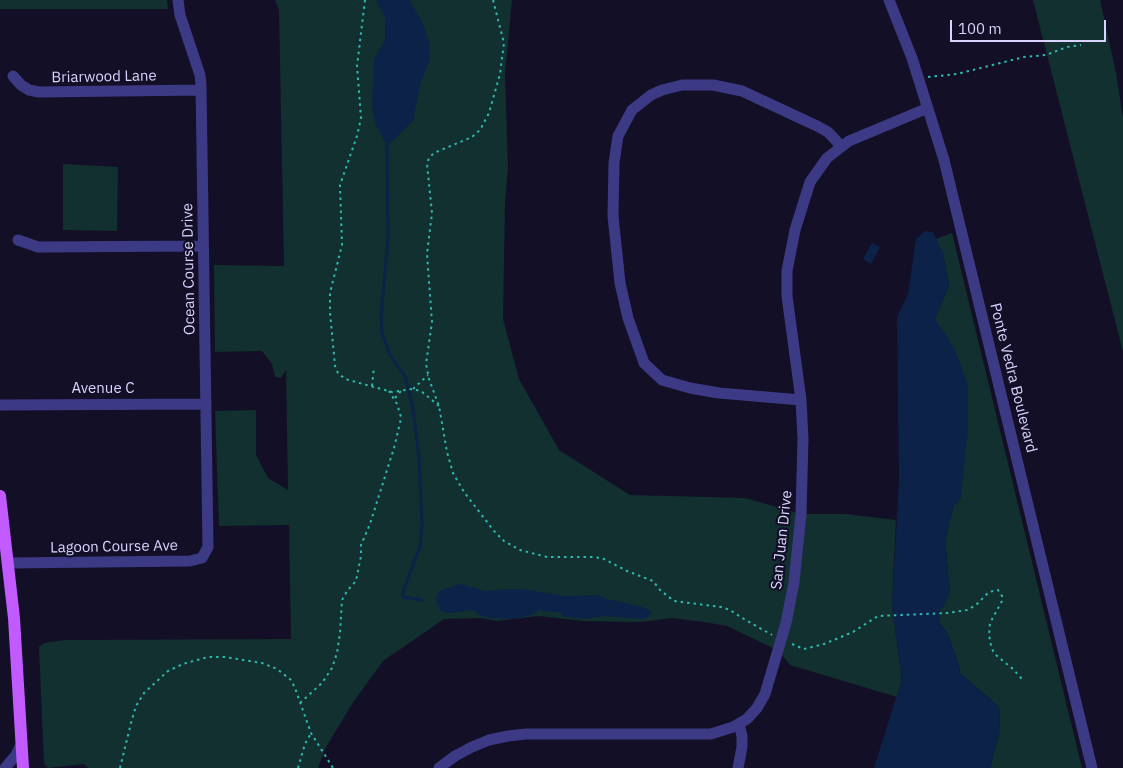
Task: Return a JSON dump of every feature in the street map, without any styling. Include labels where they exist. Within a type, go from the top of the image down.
[{"type":"main road","points":[[0,496],[16,636],[23,768]]},
{"type":"street","name":"Ocean Course Drive","points":[[178,0],[180,15],[200,75],[201,90],[209,541]]},
{"type":"street","name":"Ponte Vedra Boulevard","points":[[889,0],[918,78],[944,160],[1092,768]]},
{"type":"street","name":"Briarwood Lane","points":[[13,76],[29,90],[40,92],[201,90]]},
{"type":"street","points":[[801,400],[719,393],[690,388],[662,380],[644,363],[628,318],[620,283],[613,216],[614,163],[618,136],[632,110],[651,95],[682,85],[713,84],[742,91],[817,126],[828,132],[841,146]]},
{"type":"street","name":"San Juan Drive","points":[[440,768],[455,756],[472,747],[508,736],[526,734],[711,734],[740,724],[752,714],[762,701],[782,640],[794,582],[800,539],[803,482],[801,400],[787,296],[789,255],[794,230],[810,182],[827,158],[841,146],[928,108]]},
{"type":"street","points":[[18,240],[38,247],[203,246]]},
{"type":"street","name":"Avenue C","points":[[0,405],[206,404]]},
{"type":"street","name":"Lagoon Course Ave","points":[[9,563],[190,561],[202,558],[209,541]]},
{"type":"street","points":[[738,768],[742,747],[740,724]]},
{"type":"street","points":[[5,768],[16,755],[22,742]]},
{"type":"path","points":[[365,0],[357,66],[361,118],[357,136],[340,185],[342,245],[332,283],[330,312],[334,366],[338,373],[346,379],[388,391],[412,389],[421,392],[439,406]]},
{"type":"path","points":[[493,0],[504,43],[500,74],[489,113],[480,130],[472,137],[434,153],[429,158],[427,164],[432,213],[427,254],[432,322],[426,364],[439,406],[447,452],[453,473],[480,514],[504,541],[520,550],[547,557],[602,558],[627,572],[652,581],[674,601],[721,607],[730,610],[744,620],[804,650],[853,632],[878,616],[887,614],[948,613],[971,609],[989,592],[998,590],[1002,596],[1000,607],[992,618],[989,629],[991,645],[997,656],[1022,679]]},
{"type":"path","points":[[918,78],[957,74],[1024,57],[1046,55],[1081,45]]},
{"type":"path","points":[[372,386],[374,367]]},
{"type":"path","points":[[412,389],[428,375]]},
{"type":"path","points":[[300,703],[322,682],[332,668],[337,653],[342,600],[346,591],[356,581],[361,556],[361,545],[370,524],[400,423],[395,398],[388,391]]},
{"type":"path","points":[[395,398],[401,391]]},
{"type":"path","points":[[120,768],[134,714],[144,693],[168,671],[183,664],[208,657],[225,657],[262,664],[277,669],[291,680],[311,733],[333,768]]},
{"type":"path","points":[[298,768],[305,744],[311,733]]},
{"type":"green space","points":[[0,0],[167,0],[168,9],[0,9]]},
{"type":"green space","points":[[275,0],[512,0],[505,75],[508,167],[505,203],[503,319],[519,379],[559,450],[630,495],[745,498],[801,514],[846,514],[896,520],[892,606],[902,679],[897,697],[790,665],[779,651],[727,626],[704,622],[672,618],[640,622],[583,621],[539,616],[497,621],[480,618],[444,619],[383,661],[352,704],[325,749],[318,768],[88,768],[84,764],[48,768],[44,764],[39,647],[44,643],[65,640],[291,639],[289,525],[219,526],[215,411],[256,410],[256,455],[268,478],[288,490],[286,370],[281,378],[275,377],[272,364],[262,351],[215,352],[214,265],[284,266],[279,10]]},
{"type":"green space","points":[[1033,0],[1100,0],[1116,73],[1123,118],[1123,352]]},
{"type":"green space","points":[[63,164],[118,167],[117,231],[63,230]]},
{"type":"green space","points":[[952,233],[1082,768],[990,768],[999,734],[1000,712],[997,705],[960,673],[947,633],[939,622],[940,610],[947,600],[950,590],[945,542],[953,507],[961,497],[935,319],[949,286],[943,254],[936,239]]},
{"type":"water","points":[[376,0],[409,0],[422,21],[429,42],[430,59],[421,81],[413,121],[387,146],[376,125],[372,107],[374,59],[385,40],[385,18]]},
{"type":"water","points":[[925,231],[933,232],[943,254],[949,286],[935,319],[954,348],[968,385],[968,430],[961,497],[953,507],[945,542],[950,590],[947,600],[940,610],[939,622],[947,633],[960,673],[997,705],[1000,712],[999,734],[990,768],[874,768],[902,679],[892,606],[899,480],[897,317],[908,294],[916,239]]},
{"type":"water","points":[[872,243],[880,247],[871,264],[863,259]]},
{"type":"water","points":[[459,584],[486,591],[511,589],[565,596],[598,595],[606,599],[639,606],[651,611],[650,616],[643,619],[604,616],[584,619],[562,616],[562,613],[539,610],[534,614],[515,619],[490,618],[477,614],[473,610],[451,613],[441,611],[436,599],[438,593]]},
{"type":"waterway","points":[[387,146],[388,240],[381,315],[382,333],[390,355],[406,378],[413,409],[419,457],[422,525],[420,546],[403,592],[403,597],[422,600]]}]
